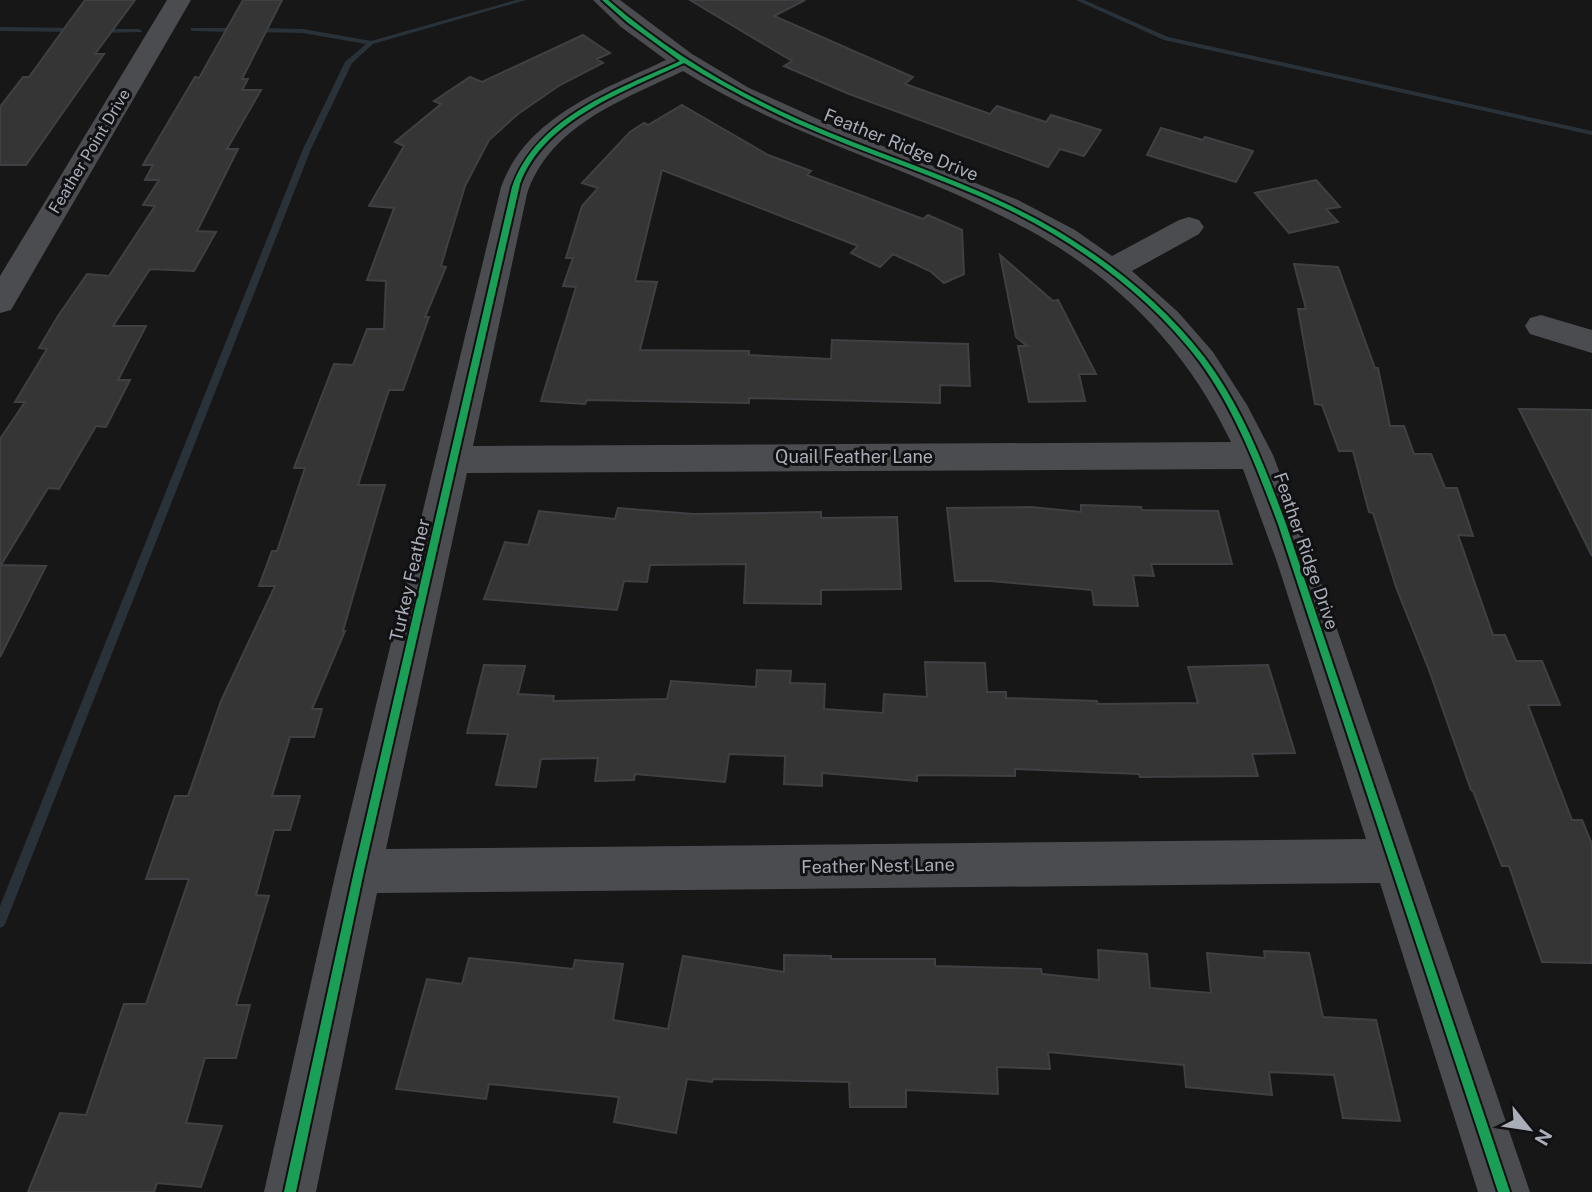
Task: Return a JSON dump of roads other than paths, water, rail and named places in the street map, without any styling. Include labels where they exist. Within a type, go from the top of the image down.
[{"type":"street","name":"Feather Point Drive","points":[[0,302],[179,0]]},
{"type":"street","name":"Feather Ridge Drive","points":[[605,0],[710,78],[827,134],[976,192],[1066,239],[1111,270],[1175,331],[1212,374],[1266,480],[1396,861],[1504,1192]]},
{"type":"street","name":"Turkey Feather","points":[[290,1192],[359,871],[513,194],[523,167],[541,143],[566,122],[684,61]]},
{"type":"street","points":[[1111,270],[1189,227]]},
{"type":"street","points":[[1541,326],[1592,342]]},
{"type":"street","name":"Quail Feather Lane","points":[[454,460],[1255,455]]},
{"type":"street","name":"Feather Nest Lane","points":[[359,871],[1396,861]]},
{"type":"waterway","points":[[371,43],[523,0]]},
{"type":"waterway","points":[[1079,0],[1166,39],[1592,133]]},
{"type":"waterway","points":[[0,29],[78,30]]},
{"type":"waterway","points":[[193,29],[239,30]]},
{"type":"waterway","points":[[255,30],[303,31],[371,43]]},
{"type":"waterway","points":[[101,31],[139,31]]},
{"type":"waterway","points":[[0,922],[307,149],[349,62],[371,43]]}]
